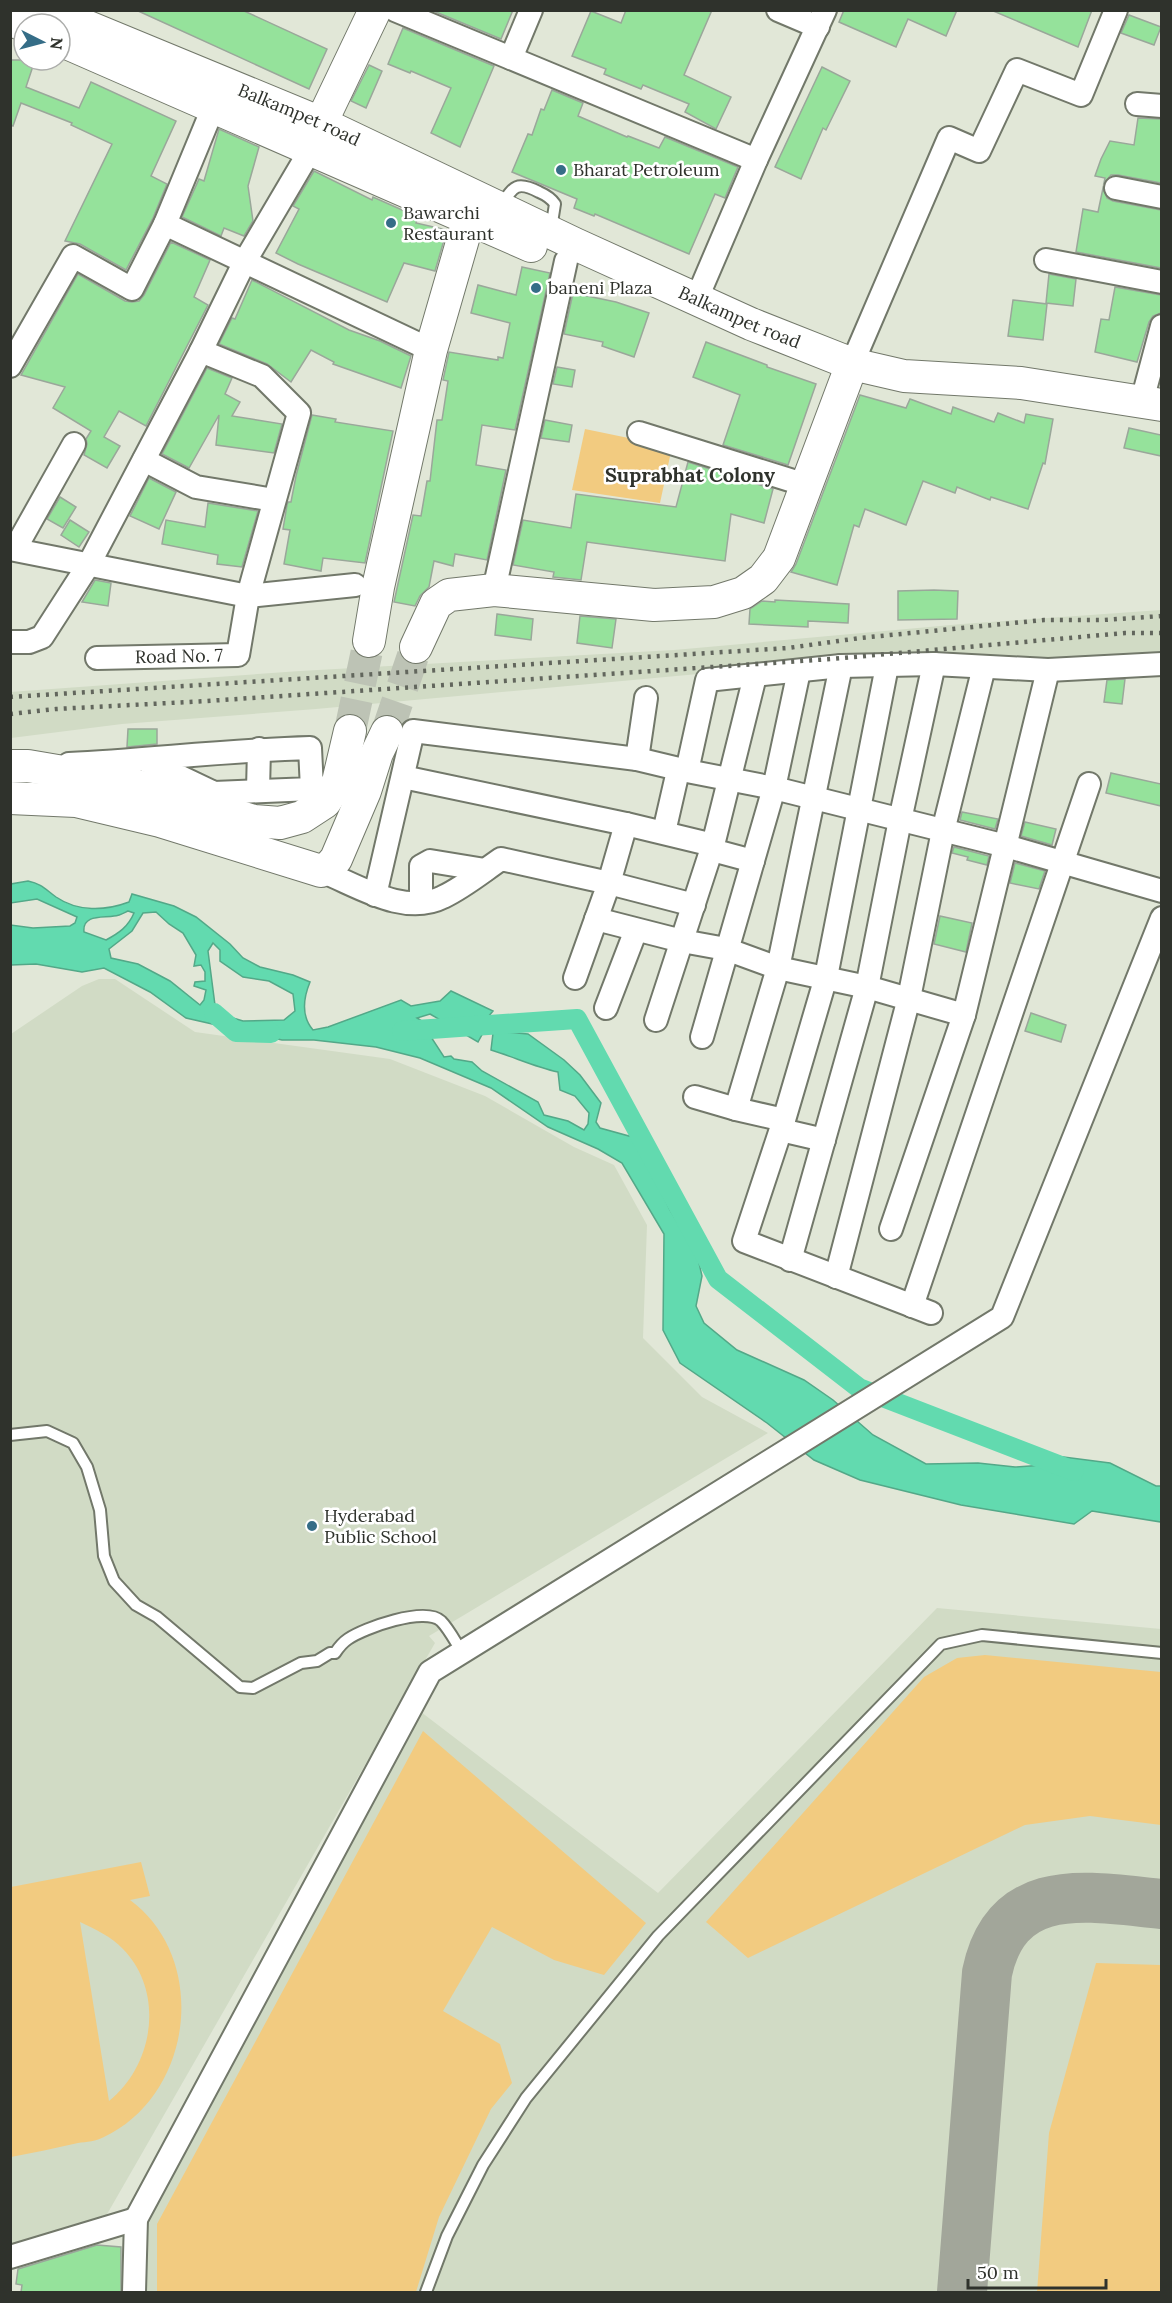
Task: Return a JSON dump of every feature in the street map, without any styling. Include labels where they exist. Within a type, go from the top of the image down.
[{"type":"street","name":"Balkampet road","points":[[47,10],[316,136],[481,209],[550,233],[697,297],[849,371]]},
{"type":"street","points":[[10,642],[28,642],[42,637],[89,564],[201,351],[245,261],[316,136],[375,10]]},
{"type":"street","points":[[395,10],[756,160]]},
{"type":"street","points":[[511,58],[531,10]]},
{"type":"street","points":[[697,297],[756,160],[822,19],[778,10]]},
{"type":"street","points":[[416,647],[436,604],[449,595],[494,590],[654,604],[714,602],[743,593],[763,579],[779,558],[849,371],[949,138],[980,151],[1017,70],[1081,95],[1116,10]]},
{"type":"street","name":"Balkampet road","points":[[72,45],[213,108],[316,136]]},
{"type":"street","points":[[1137,104],[1161,106]]},
{"type":"street","points":[[10,366],[72,256],[132,289],[165,224],[213,108]]},
{"type":"street","points":[[1116,188],[1161,196]]},
{"type":"street","name":"Balkampet road","points":[[481,209],[567,261],[810,367],[904,376],[1021,383],[1155,409]]},
{"type":"street","points":[[369,641],[378,587],[431,350],[481,209]]},
{"type":"street","points":[[165,224],[431,350]]},
{"type":"street","points":[[1046,260],[1161,282]]},
{"type":"street","points":[[494,590],[567,261]]},
{"type":"street","points":[[1155,409],[1161,326]]},
{"type":"street","points":[[201,351],[262,376],[299,413],[248,596]]},
{"type":"street","points":[[639,433],[806,485]]},
{"type":"street","points":[[74,444],[13,549],[248,596],[355,585]]},
{"type":"street","points":[[144,460],[196,487],[274,500]]},
{"type":"street","name":"Road No. 7","points":[[97,658],[238,655],[248,596]]},
{"type":"street","points":[[790,1260],[867,987],[934,664]]},
{"type":"street","points":[[687,771],[707,680],[841,666],[934,664],[1048,670],[1161,664]]},
{"type":"street","points":[[736,1108],[778,968],[841,666]]},
{"type":"street","points":[[887,666],[857,809],[826,977],[783,1125],[744,1241],[922,1310],[1089,784]]},
{"type":"street","points":[[836,1277],[909,998],[943,831],[984,667]]},
{"type":"street","points":[[891,1229],[964,1015],[1048,670]]},
{"type":"street","points":[[702,1037],[774,788],[799,671]]},
{"type":"street","points":[[656,1020],[713,847],[756,676]]},
{"type":"street","points":[[637,759],[646,698]]},
{"type":"street","points":[[18,766],[128,783],[254,821],[280,823],[302,817],[326,802],[338,782],[350,731]]},
{"type":"street","points":[[375,895],[413,731],[637,759],[774,788],[1006,846],[1161,891]]},
{"type":"street","points":[[321,871],[329,867],[336,859],[387,732]]},
{"type":"street","points":[[18,766],[145,760],[259,749],[310,748],[312,789],[214,793],[145,760]]},
{"type":"street","points":[[258,790],[259,749]]},
{"type":"street","points":[[664,832],[678,771],[687,771]]},
{"type":"street","points":[[403,777],[664,832],[753,861]]},
{"type":"street","points":[[15,798],[76,801],[160,821],[321,871],[375,895],[411,904],[441,899],[501,859],[694,904]]},
{"type":"street","points":[[575,978],[609,883],[626,824]]},
{"type":"street","points":[[421,902],[421,866],[430,861],[485,870]]},
{"type":"street","points":[[134,2292],[136,2219],[430,1672],[1002,1317],[1161,918]]},
{"type":"street","points":[[596,919],[682,941],[726,949],[778,968],[867,987],[964,1015]]},
{"type":"street","points":[[606,1008],[636,930]]},
{"type":"street","points":[[695,1096],[736,1108],[824,1140]]},
{"type":"street","points":[[10,2257],[136,2219]]},
{"type":"lane","points":[[10,1435],[47,1431],[73,1443],[87,1467],[100,1510],[104,1556],[114,1581],[136,1605],[158,1617],[240,1687],[253,1688],[301,1663],[317,1661],[330,1653],[335,1653],[354,1635],[377,1625],[417,1616],[426,1615],[440,1620],[462,1652]]},
{"type":"lane","points":[[426,2292],[447,2236],[483,2165],[526,2098],[658,1936],[941,1644],[982,1635],[1161,1653]]},
{"type":"shaded area","points":[[585,429],[672,447],[660,503],[572,490]]},
{"type":"shaded area","points":[[1161,610],[1161,655],[698,674],[316,709],[122,724],[11,738],[10,692],[300,671],[674,650],[962,624]]},
{"type":"shaded area","points":[[33,882],[64,902],[82,908],[120,905],[129,902],[132,894],[174,906],[196,917],[230,944],[243,958],[260,967],[293,975],[310,982],[304,1007],[306,1019],[313,1030],[328,1027],[401,1000],[411,1006],[440,1001],[451,991],[493,1011],[488,1017],[492,1023],[504,1020],[505,1032],[528,1034],[564,1060],[580,1075],[601,1103],[596,1122],[600,1128],[636,1138],[670,1210],[697,1254],[702,1276],[696,1306],[704,1323],[737,1350],[804,1380],[833,1400],[873,1435],[926,1464],[978,1463],[1015,1467],[1044,1465],[1056,1456],[1110,1463],[1156,1486],[1161,1486],[1161,1522],[1092,1511],[1074,1524],[961,1505],[860,1480],[814,1460],[767,1423],[680,1363],[663,1330],[664,1234],[622,1163],[598,1149],[548,1127],[491,1088],[420,1058],[376,1047],[314,1040],[282,1040],[186,1018],[150,992],[104,968],[82,972],[36,964],[11,965],[11,925],[33,928],[70,926],[75,923],[77,917],[37,899],[11,903],[11,884]],"holes":[[[128,911],[134,913],[126,926],[106,940],[84,932],[84,926],[90,920],[118,916]],[[156,912],[183,933],[196,955],[194,966],[201,965],[205,972],[205,981],[195,982],[194,986],[206,990],[204,1000],[200,1005],[170,981],[138,964],[111,958],[109,949],[132,931],[143,913]],[[213,943],[220,950],[220,961],[243,977],[269,981],[293,994],[295,1011],[284,1020],[243,1021],[230,1017],[226,1019],[220,1015],[215,1005],[208,951]],[[430,1014],[478,1042],[483,1033],[493,1033],[491,1050],[558,1072],[560,1090],[575,1096],[589,1113],[588,1124],[584,1130],[568,1121],[544,1115],[538,1102],[482,1071],[472,1062],[454,1059],[451,1056],[444,1057],[431,1037],[428,1025],[417,1018]]]},
{"type":"shaded area","name":"Hyderabad Public School","points":[[99,979],[115,979],[195,1032],[390,1059],[485,1096],[574,1147],[614,1165],[647,1225],[643,1338],[702,1397],[768,1433],[429,1636],[435,1643],[106,2216],[11,2248],[11,1034],[82,986]]},
{"type":"shaded area","points":[[937,1608],[1161,1629],[1161,2292],[146,2292],[147,2218],[421,1712],[658,1893]]},
{"type":"shaded area","points":[[985,1655],[1161,1672],[1161,1825],[1090,1816],[1025,1825],[748,1958],[706,1922],[924,1677],[957,1658]]},
{"type":"shaded area","points":[[423,1731],[646,1923],[604,1975],[554,1960],[492,1927],[443,2011],[500,2044],[512,2083],[491,2109],[439,2217],[416,2292],[157,2292],[157,2224]]},
{"type":"shaded area","points":[[141,1862],[150,1896],[130,1900],[156,1925],[172,1956],[180,1990],[180,2025],[172,2059],[157,2091],[134,2117],[98,2139],[11,2157],[11,1887]],"holes":[[[80,1922],[109,1937],[123,1949],[136,1966],[145,1986],[149,2006],[149,2028],[136,2068],[124,2086],[109,2101]]]},
{"type":"shaded area","points":[[1096,1963],[1161,1965],[1161,2292],[1037,2292],[1049,2133]]},
{"type":"building","points":[[136,10],[242,10],[327,49],[309,89]]},
{"type":"building","points":[[431,10],[513,10],[501,39]]},
{"type":"building","points":[[626,10],[712,10],[684,75],[731,97],[716,129],[685,112],[689,104],[643,85],[641,89],[604,74],[606,69],[572,56],[591,11],[621,23]]},
{"type":"building","points":[[844,10],[957,10],[946,36],[908,19],[896,47],[839,22]]},
{"type":"building","points":[[991,10],[1092,10],[1078,47]]},
{"type":"building","points":[[1129,15],[1161,27],[1154,45],[1121,33]]},
{"type":"building","points":[[403,28],[494,66],[460,147],[431,133],[451,88],[388,64]]},
{"type":"building","points":[[10,60],[12,60],[12,72],[31,72],[26,87],[79,108],[91,82],[176,121],[151,176],[167,184],[153,218],[126,270],[80,244],[65,241],[112,144],[71,125],[72,123],[21,103],[13,126],[10,125]]},
{"type":"building","points":[[369,65],[382,71],[366,108],[351,101]]},
{"type":"building","points":[[822,67],[850,81],[826,130],[823,128],[801,179],[775,167]]},
{"type":"building","points":[[552,90],[583,103],[578,116],[627,137],[659,148],[665,137],[738,167],[725,198],[715,194],[689,254],[595,214],[594,216],[574,208],[577,199],[512,172],[528,134],[532,135],[541,109],[544,110]]},
{"type":"building","points":[[1138,118],[1161,119],[1161,183],[1111,175],[1104,183],[1105,178],[1095,176],[1110,141],[1134,145]]},
{"type":"building","points":[[219,129],[259,147],[248,186],[253,221],[244,236],[224,228],[221,236],[182,217],[199,179],[204,181]]},
{"type":"building","points":[[314,171],[372,200],[373,197],[418,217],[416,223],[447,230],[435,271],[404,263],[387,302],[276,253],[299,209],[293,206]]},
{"type":"building","points":[[1103,188],[1107,198],[1113,201],[1161,210],[1161,268],[1076,252],[1083,209],[1098,212]]},
{"type":"building","points":[[171,242],[210,260],[194,297],[208,305],[146,426],[119,411],[104,437],[120,446],[107,468],[84,455],[86,439],[91,431],[53,408],[65,387],[21,375],[78,274],[125,301],[139,301]]},
{"type":"building","points":[[522,267],[550,273],[515,430],[482,425],[476,465],[506,470],[487,560],[455,554],[453,566],[434,561],[429,587],[420,596],[415,606],[394,602],[413,515],[421,516],[427,481],[430,481],[437,420],[442,420],[448,381],[443,380],[449,352],[498,360],[498,357],[503,358],[510,323],[471,313],[478,285],[516,295]]},
{"type":"building","points":[[1049,274],[1076,279],[1073,306],[1046,303]]},
{"type":"building","points":[[252,280],[349,330],[380,341],[411,356],[401,388],[333,364],[334,362],[311,350],[291,382],[267,364],[219,344],[232,318],[235,319]]},
{"type":"building","points":[[1115,287],[1161,295],[1161,313],[1153,316],[1149,322],[1137,362],[1095,352],[1101,319],[1109,320]]},
{"type":"building","points":[[573,293],[616,302],[649,313],[634,357],[602,346],[603,342],[564,334]]},
{"type":"building","points":[[1013,300],[1047,304],[1043,340],[1008,336]]},
{"type":"building","points":[[706,342],[816,384],[788,465],[723,445],[740,395],[693,377]]},
{"type":"building","points":[[557,367],[575,370],[572,387],[553,384]]},
{"type":"building","points":[[207,368],[232,378],[225,394],[240,402],[232,416],[282,424],[274,453],[216,445],[219,415],[189,468],[162,454]]},
{"type":"building","points":[[860,395],[906,408],[910,399],[951,414],[953,407],[994,422],[998,413],[1024,423],[1026,414],[1053,419],[1045,464],[1043,463],[1028,509],[991,497],[990,500],[957,487],[955,493],[923,481],[906,525],[865,509],[859,527],[854,525],[837,585],[791,572]]},
{"type":"building","points":[[312,415],[336,419],[335,422],[393,431],[365,563],[323,558],[321,571],[284,564],[290,530],[283,529],[287,505],[291,502]]},
{"type":"building","points":[[545,420],[572,425],[569,442],[541,438]]},
{"type":"building","points":[[1129,428],[1161,435],[1161,456],[1124,448]]},
{"type":"building","points":[[688,462],[773,489],[764,523],[731,514],[725,561],[587,542],[581,580],[553,577],[554,572],[513,565],[523,520],[571,528],[576,494],[676,507]]},
{"type":"building","points":[[149,478],[176,492],[159,529],[130,516]]},
{"type":"building","points":[[60,497],[76,507],[63,528],[47,519]]},
{"type":"building","points":[[208,503],[258,511],[242,567],[217,564],[218,555],[162,544],[166,520],[205,527]]},
{"type":"building","points":[[70,520],[89,532],[79,547],[61,535]]},
{"type":"building","points":[[95,580],[111,583],[108,606],[82,602]]},
{"type":"building","points":[[898,591],[958,591],[957,619],[898,620]]},
{"type":"building","points":[[775,600],[849,604],[848,623],[808,621],[808,627],[749,624],[750,609],[762,601],[775,602]]},
{"type":"building","points":[[497,614],[533,619],[531,640],[495,635]]},
{"type":"building","points":[[580,616],[616,619],[612,648],[577,643]]},
{"type":"building","points":[[1125,679],[1122,704],[1104,702],[1107,680]]},
{"type":"building","points":[[128,729],[157,729],[157,744],[127,747]]},
{"type":"building","points":[[1111,773],[1161,784],[1161,806],[1106,793]]},
{"type":"building","points":[[962,812],[998,819],[995,829],[960,820]]},
{"type":"building","points":[[1025,822],[1056,829],[1052,845],[1021,836]]},
{"type":"building","points":[[954,847],[989,856],[987,865],[952,853]]},
{"type":"building","points":[[1015,863],[1045,871],[1039,889],[1010,883]]},
{"type":"building","points":[[940,916],[972,923],[966,952],[934,944]]},
{"type":"building","points":[[1031,1013],[1066,1025],[1061,1042],[1025,1031]]},
{"type":"building","points":[[97,2245],[121,2247],[121,2292],[21,2292],[22,2285],[16,2284],[18,2269]]},
{"type":"waterway","points":[[214,1013],[236,1032],[271,1033]]},
{"type":"waterway","points":[[402,1031],[577,1019],[718,1279],[859,1388],[1074,1471]]},
{"type":"taxiway","points":[[962,2292],[987,1973],[997,1942],[1013,1921],[1032,1908],[1055,1900],[1107,1898],[1162,1904]]},
{"type":"tunnel","points":[[350,731],[369,641]]},
{"type":"tunnel","points":[[387,732],[416,647]]},
{"type":"railway","points":[[10,697],[788,648],[860,638],[1044,620],[1103,620],[1162,616]]},
{"type":"railway","points":[[10,714],[56,709],[831,659],[1125,633],[1162,633]]},
{"type":"place","name":"Bharat Petroleum","points":[[561,170]]},
{"type":"place","name":"Bawarchi Restaurant","points":[[391,223]]},
{"type":"place","name":"baneni Plaza","points":[[536,288]]},
{"type":"place","name":"Hyderabad Public School","points":[[312,1526]]},
{"type":"district","name":"Suprabhat Colony","points":[[690,475]]}]
